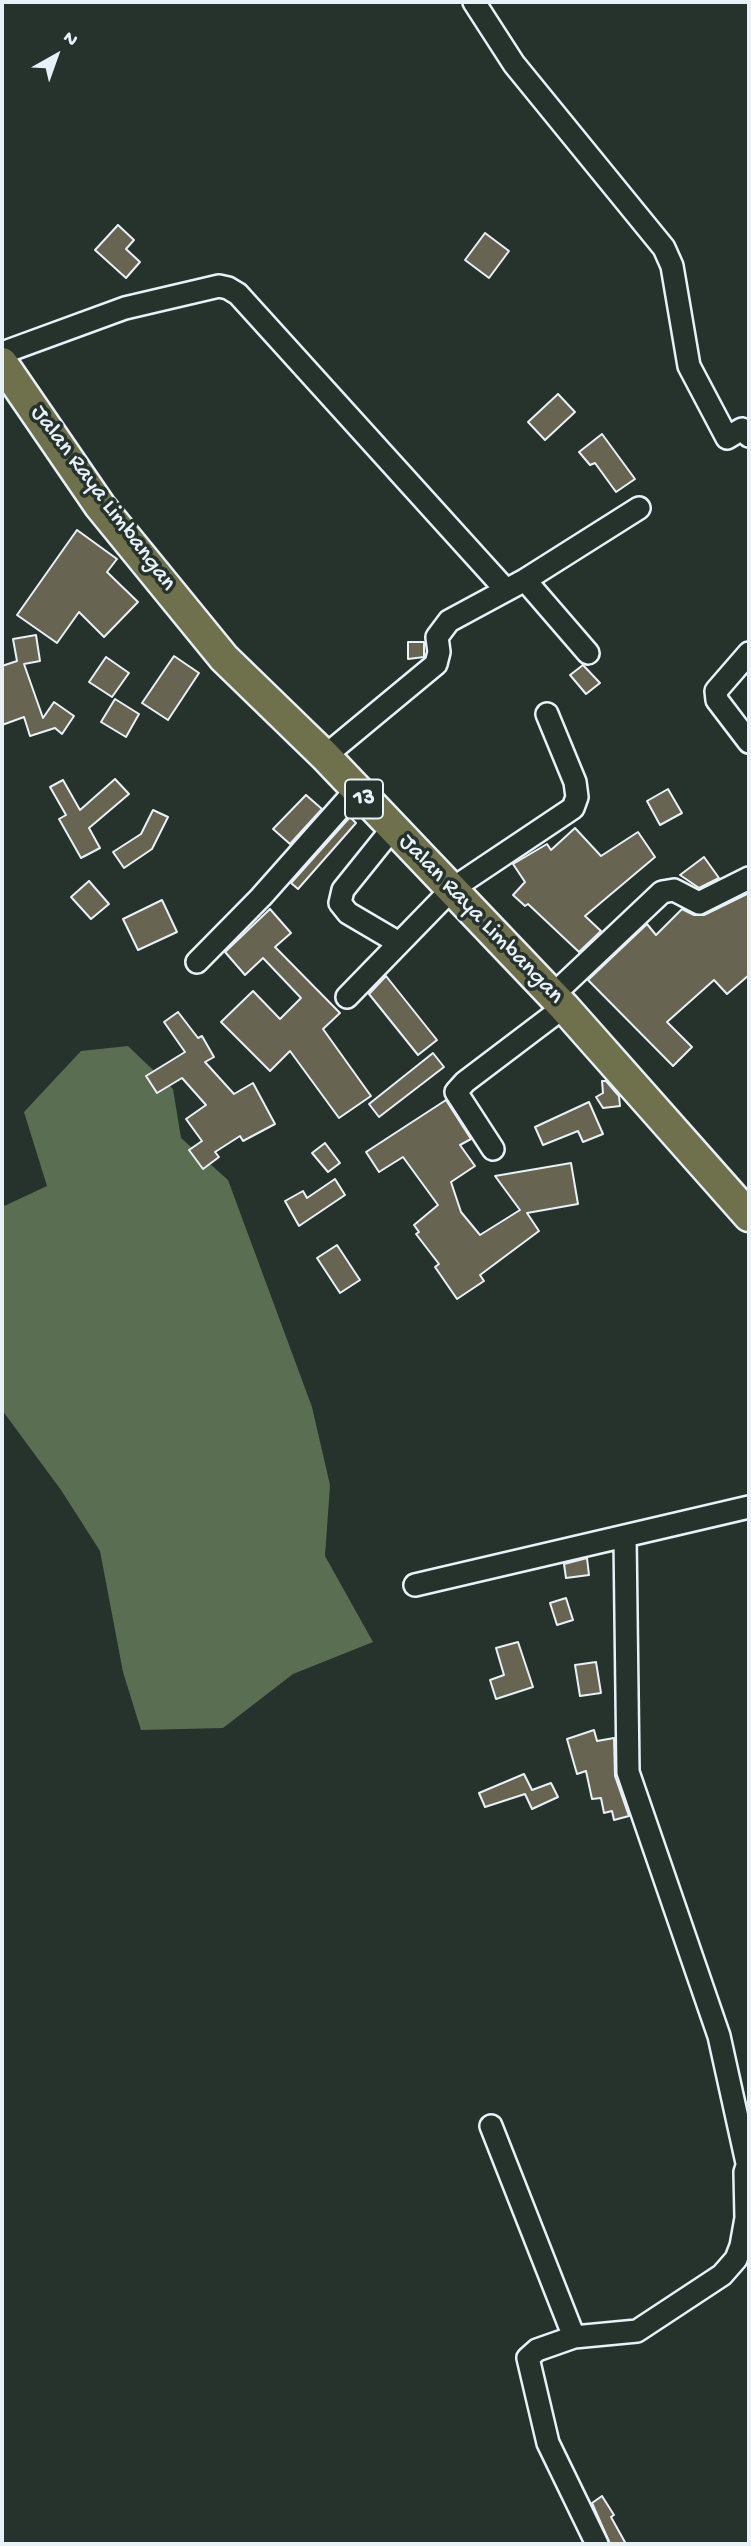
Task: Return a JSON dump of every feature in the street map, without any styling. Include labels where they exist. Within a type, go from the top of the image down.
[{"type":"highway","name":"Jalan Raya Limbangan","points":[[2,363],[100,506],[224,658],[325,756],[559,1001],[749,1216]]},
{"type":"street","points":[[474,2],[513,64],[664,248],[672,266],[689,366],[727,438],[742,429],[749,436]]},
{"type":"street","points":[[2,353],[125,308],[219,286],[228,288],[238,294],[506,590]]},
{"type":"street","points":[[325,756],[436,664],[439,652],[437,637],[449,621],[525,580],[639,508]]},
{"type":"street","points":[[525,580],[588,653]]},
{"type":"street","points":[[749,653],[716,691],[717,700],[749,742]]},
{"type":"street","points":[[347,997],[452,889],[573,808],[577,797],[575,782],[547,714]]},
{"type":"street","points":[[197,962],[261,897],[356,790]]},
{"type":"street","points":[[392,829],[343,890],[341,903],[348,913],[399,943]]},
{"type":"street","points":[[493,1149],[456,1092],[465,1082],[559,1001],[662,892],[674,890],[699,903],[749,878]]},
{"type":"street","points":[[415,1585],[749,1507]]},
{"type":"street","points":[[597,2544],[548,2443],[548,2432],[527,2364],[528,2358],[537,2350],[574,2337],[637,2331],[729,2268],[741,2246],[748,2162],[719,2036],[628,1772],[625,1536]]},
{"type":"street","points":[[491,2126],[574,2337]]},
{"type":"green space","points":[[128,1046],[173,1089],[181,1138],[228,1180],[312,1407],[330,1485],[325,1556],[373,1642],[293,1674],[223,1728],[141,1730],[123,1672],[100,1551],[61,1490],[2,1410],[2,1207],[47,1186],[24,1112],[81,1051]]},
{"type":"building","points":[[118,225],[134,240],[126,249],[140,262],[126,278],[95,250]]},
{"type":"building","points":[[485,233],[509,251],[489,278],[465,260]]},
{"type":"building","points":[[558,394],[575,412],[545,440],[528,422]]},
{"type":"building","points":[[602,434],[635,479],[616,492],[595,463],[590,465],[579,452]]},
{"type":"building","points":[[77,530],[117,559],[107,572],[138,602],[104,637],[79,612],[57,643],[17,615]]},
{"type":"building","points":[[36,635],[40,661],[24,664],[43,718],[54,702],[74,716],[62,734],[55,728],[30,736],[24,717],[2,725],[2,666],[17,661],[13,639]]},
{"type":"building","points":[[408,642],[424,642],[424,657],[408,659]]},
{"type":"building","points":[[174,656],[199,673],[168,720],[142,703]]},
{"type":"building","points":[[106,657],[129,673],[112,697],[89,682]]},
{"type":"building","points":[[583,665],[600,683],[586,694],[570,675]]},
{"type":"building","points":[[115,699],[139,714],[126,737],[101,722]]},
{"type":"building","points":[[115,779],[129,794],[89,828],[100,848],[81,858],[59,819],[66,815],[50,787],[63,780],[80,810]]},
{"type":"building","points":[[668,789],[682,813],[660,825],[647,801]]},
{"type":"building","points":[[306,795],[322,809],[290,844],[273,829]]},
{"type":"building","points":[[153,810],[168,817],[152,849],[124,868],[113,852],[141,834]]},
{"type":"building","points":[[350,817],[356,823],[298,889],[291,883]]},
{"type":"building","points":[[575,828],[601,856],[638,832],[655,857],[585,916],[601,931],[579,952],[528,904],[525,906],[513,895],[525,882],[513,864],[547,844],[551,850]]},
{"type":"building","points":[[704,857],[719,878],[699,888],[680,875]]},
{"type":"building","points":[[89,881],[109,904],[91,919],[71,897]]},
{"type":"building","points":[[749,893],[749,975],[727,994],[714,980],[667,1022],[692,1047],[673,1066],[588,980],[647,924],[656,935],[682,909],[694,915],[704,915]]},
{"type":"building","points":[[162,900],[177,932],[138,950],[123,919]]},
{"type":"building","points":[[270,909],[291,933],[275,947],[340,1013],[323,1029],[371,1096],[339,1118],[290,1051],[270,1071],[221,1022],[253,991],[280,1019],[301,998],[263,958],[245,975],[225,952]]},
{"type":"building","points":[[386,976],[437,1040],[418,1055],[369,994]]},
{"type":"building","points":[[178,1012],[198,1038],[202,1036],[214,1057],[205,1062],[234,1094],[253,1083],[275,1124],[243,1141],[240,1136],[215,1152],[219,1157],[203,1169],[189,1150],[202,1141],[186,1119],[206,1105],[182,1078],[157,1093],[146,1076],[185,1052],[164,1022]]},
{"type":"building","points":[[433,1053],[444,1067],[379,1117],[369,1104]]},
{"type":"building","points":[[602,1081],[606,1081],[619,1096],[620,1106],[603,1108],[596,1097],[603,1093]]},
{"type":"building","points":[[446,1100],[471,1139],[460,1145],[475,1166],[451,1182],[461,1212],[480,1235],[520,1210],[495,1176],[571,1163],[578,1204],[527,1213],[539,1231],[480,1275],[484,1281],[457,1299],[435,1267],[439,1264],[416,1234],[419,1232],[414,1225],[438,1205],[403,1157],[379,1172],[366,1152]]},
{"type":"building","points":[[589,1102],[603,1134],[583,1142],[578,1131],[543,1145],[535,1127]]},
{"type":"building","points":[[325,1143],[340,1163],[328,1172],[312,1153]]},
{"type":"building","points":[[335,1179],[345,1195],[299,1226],[285,1201],[303,1191],[307,1198]]},
{"type":"building","points":[[337,1245],[360,1280],[340,1293],[317,1258]]},
{"type":"building","points":[[587,1558],[589,1575],[566,1578],[564,1564]]},
{"type":"building","points":[[566,1598],[573,1620],[557,1625],[550,1603]]},
{"type":"building","points":[[518,1642],[533,1687],[496,1699],[490,1680],[504,1675],[496,1648]]},
{"type":"building","points":[[596,1662],[601,1693],[580,1696],[575,1665]]},
{"type":"building","points":[[594,1730],[597,1741],[614,1738],[615,1776],[629,1816],[614,1820],[612,1811],[604,1813],[601,1798],[592,1799],[586,1771],[577,1774],[567,1739]]},
{"type":"building","points":[[524,1774],[532,1790],[551,1783],[558,1797],[532,1809],[525,1794],[485,1807],[479,1793]]},
{"type":"building","points":[[602,2496],[614,2515],[611,2517],[626,2544],[610,2544],[592,2503]]}]
